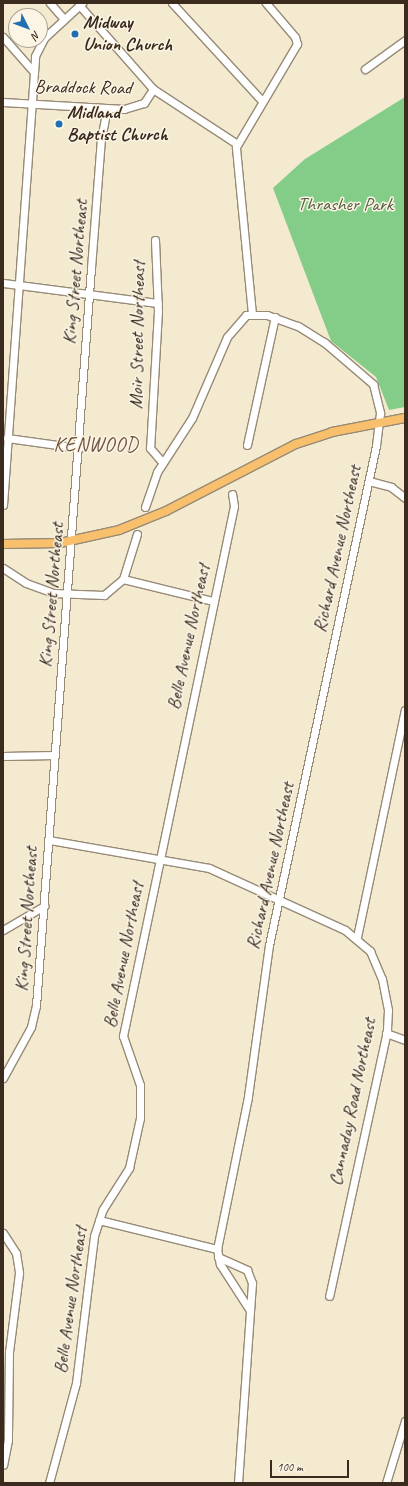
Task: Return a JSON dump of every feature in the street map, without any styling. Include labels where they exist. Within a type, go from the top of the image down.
[{"type":"main road","points":[[3,544],[72,541],[119,530],[155,517],[296,444],[405,418]]},
{"type":"street","points":[[50,3],[64,19]]},
{"type":"street","points":[[172,3],[262,101]]},
{"type":"street","points":[[145,507],[162,462],[192,418],[227,337],[238,321],[252,314],[237,144],[297,44],[295,37],[266,3]]},
{"type":"street","points":[[3,505],[33,71],[40,43],[80,4],[153,89],[237,144]]},
{"type":"street","points":[[3,37],[33,71]]},
{"type":"street","points":[[365,69],[405,40]]},
{"type":"street","name":"Braddock Road","points":[[3,102],[107,109],[138,106],[147,101],[153,89]]},
{"type":"street","name":"King Street Northeast","points":[[3,1078],[34,1016],[72,541],[101,139],[107,109]]},
{"type":"street","name":"Moir Street Northeast","points":[[155,240],[158,303],[151,430],[152,453],[162,462]]},
{"type":"street","points":[[3,283],[158,303]]},
{"type":"street","name":"Richard Avenue Northeast","points":[[250,1309],[218,1258],[217,1249],[246,1114],[264,973],[369,481],[379,423],[377,393],[366,377],[310,333],[275,317],[252,314]]},
{"type":"street","points":[[247,445],[275,317]]},
{"type":"street","points":[[7,438],[79,448]]},
{"type":"street","points":[[369,481],[397,490],[405,498]]},
{"type":"street","name":"Belle Avenue Northeast","points":[[49,1483],[76,1383],[91,1250],[99,1220],[129,1168],[140,1118],[140,1085],[123,1036],[145,940],[158,859],[234,506],[232,494]]},
{"type":"street","points":[[3,568],[26,583],[67,594],[104,595],[122,579],[137,534]]},
{"type":"street","points":[[122,579],[213,601]]},
{"type":"street","points":[[49,840],[209,868],[280,900],[357,938],[405,710]]},
{"type":"street","points":[[3,756],[55,755]]},
{"type":"street","points":[[3,930],[44,906]]},
{"type":"street","name":"Cannaday Road Northeast","points":[[328,1296],[386,1033],[388,1010],[380,971],[370,951],[357,938]]},
{"type":"street","points":[[386,1033],[405,1040]]},
{"type":"street","points":[[99,1220],[217,1249]]},
{"type":"street","points":[[3,1233],[16,1253],[19,1274],[9,1352],[8,1440],[3,1465]]},
{"type":"street","points":[[218,1258],[250,1274],[250,1309],[238,1483]]},
{"type":"street","points":[[386,1483],[405,1421]]},
{"type":"green space","name":"Thrasher Park","points":[[405,97],[405,407],[389,410],[376,377],[331,341],[273,188],[305,159]]},
{"type":"place","name":"Midway Union Church","points":[[75,34]]},
{"type":"place","name":"Midland Baptist Church","points":[[59,124]]},
{"type":"district","name":"KENWOOD","points":[[96,444]]}]
